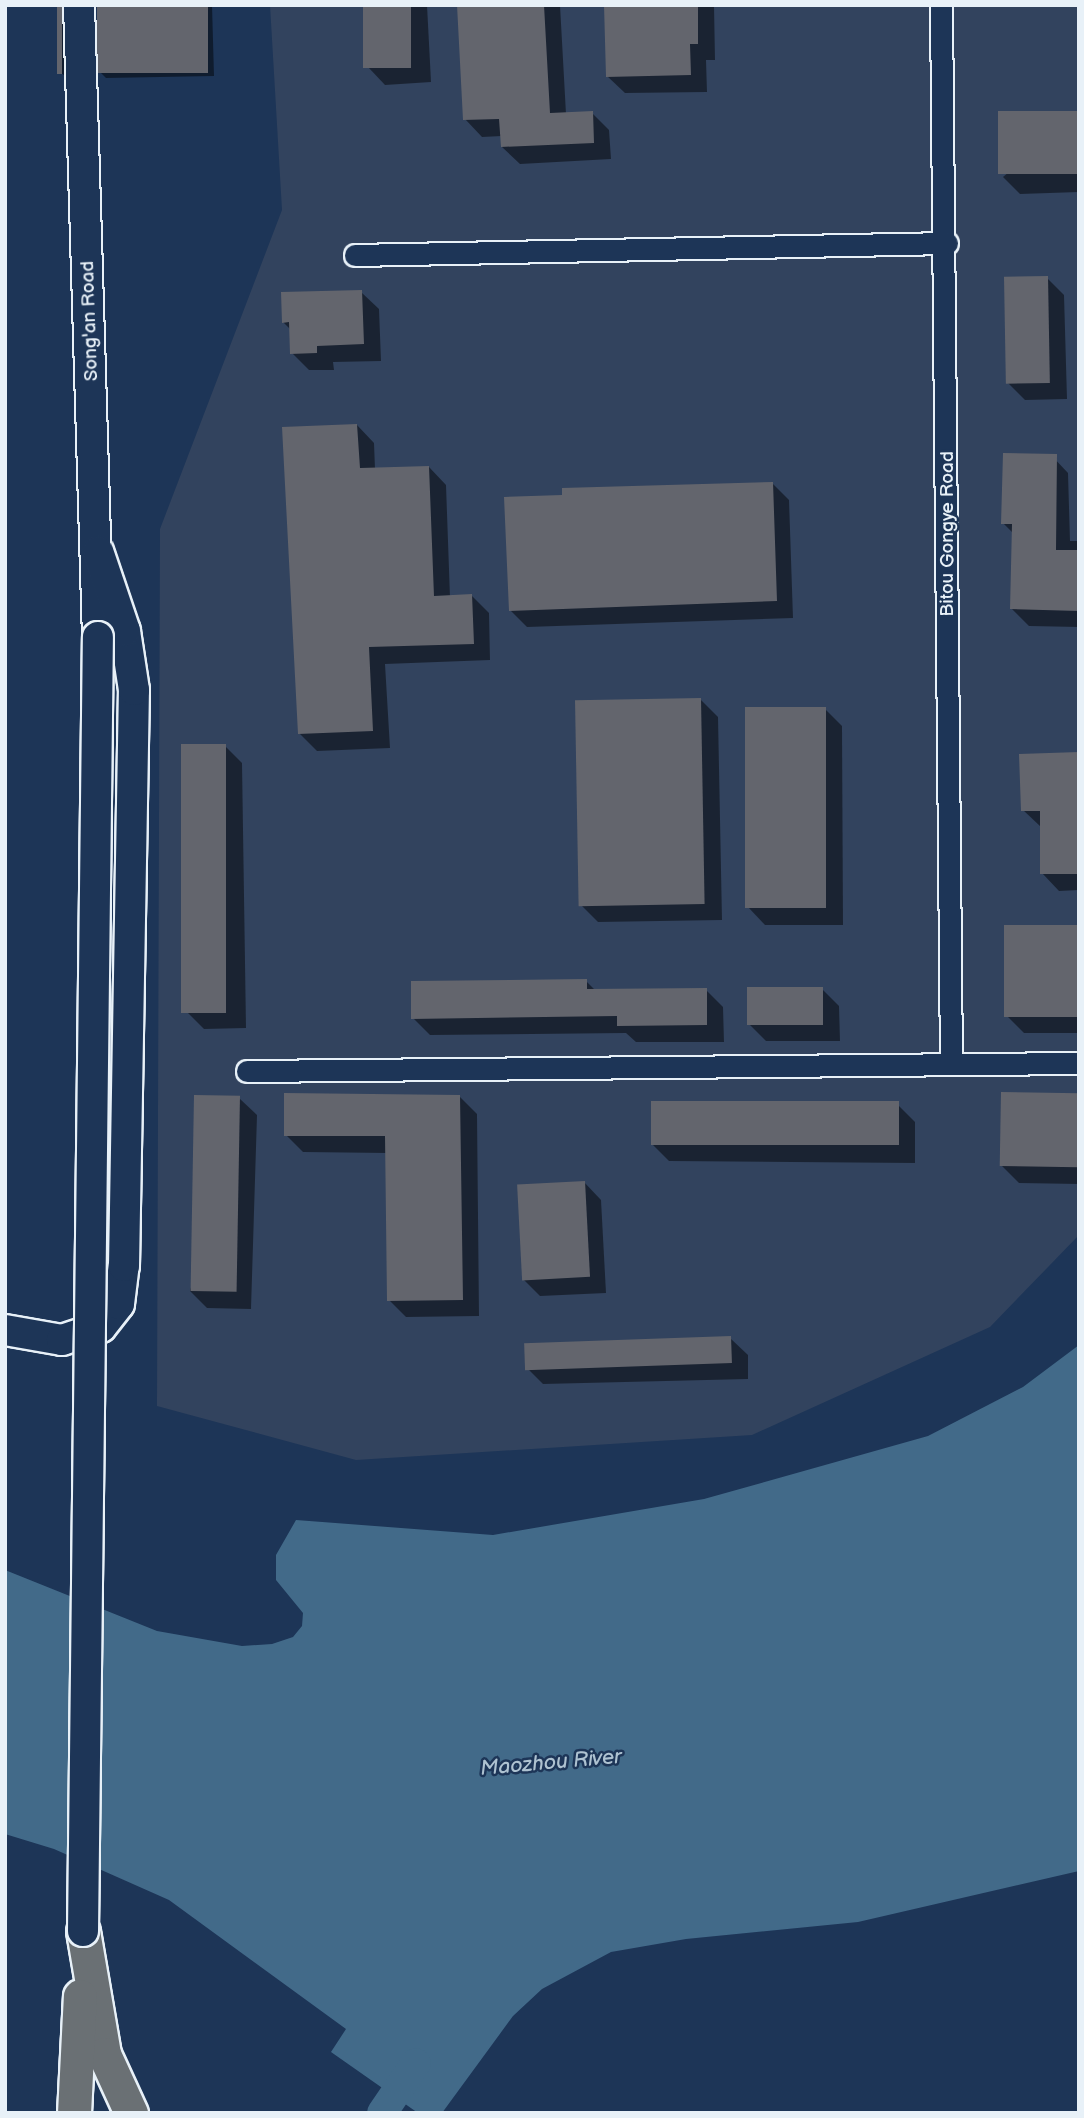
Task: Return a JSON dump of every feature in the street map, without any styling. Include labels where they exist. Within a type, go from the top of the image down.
[{"type":"main road","name":"Song'an Road","points":[[79,5],[98,551],[83,1931]]},
{"type":"main road","points":[[5,1330],[62,1340],[101,1326],[119,1304],[124,1266],[134,690],[125,631],[98,551]]},
{"type":"main road","points":[[74,2113],[83,1931]]},
{"type":"main road","points":[[83,1931],[104,2054],[131,2113]]},
{"type":"street","name":"Bitou Gongye Road","points":[[941,5],[947,243],[951,1063]]},
{"type":"street","points":[[355,255],[947,243]]},
{"type":"street","points":[[247,1071],[1079,1063]]},
{"type":"shaded area","points":[[270,5],[1079,5],[1079,1235],[990,1327],[752,1435],[356,1460],[157,1406],[160,529],[282,210]]},
{"type":"water","name":"Maozhou River","points":[[1079,1345],[1079,1871],[858,1922],[686,1939],[611,1952],[542,1989],[513,2016],[442,2113],[418,2113],[331,2052],[346,2029],[169,1900],[54,1849],[5,1834],[5,1570],[157,1631],[242,1646],[272,1644],[293,1637],[302,1626],[303,1613],[276,1580],[276,1555],[296,1520],[493,1535],[704,1499],[928,1436],[1023,1387]]},
{"type":"building","points":[[57,5],[62,5],[62,74],[57,74]]},
{"type":"building","points":[[97,5],[208,5],[208,73],[97,73]]},
{"type":"building","points":[[363,5],[411,5],[411,68],[363,68]]},
{"type":"building","points":[[457,5],[544,5],[550,113],[593,111],[594,143],[501,147],[499,119],[463,120]]},
{"type":"building","points":[[604,5],[698,5],[698,44],[690,44],[691,75],[606,77]]},
{"type":"building","points":[[998,111],[1079,111],[1079,174],[998,174]]},
{"type":"building","points":[[1048,276],[1050,383],[1006,384],[1004,277]]},
{"type":"building","points":[[362,290],[364,344],[317,346],[317,353],[290,354],[289,322],[282,323],[281,292]]},
{"type":"building","points":[[357,424],[360,468],[429,466],[434,596],[472,594],[474,644],[369,647],[373,731],[298,734],[282,427]]},
{"type":"building","points":[[1003,453],[1057,454],[1056,550],[1079,550],[1079,611],[1010,609],[1012,524],[1001,524]]},
{"type":"building","points":[[773,482],[777,601],[509,611],[504,497],[562,495],[562,488]]},
{"type":"building","points":[[701,698],[705,904],[579,906],[575,700]]},
{"type":"building","points":[[745,707],[826,707],[826,908],[745,908]]},
{"type":"building","points":[[181,744],[226,744],[226,1013],[181,1013]]},
{"type":"building","points":[[1079,752],[1079,874],[1040,874],[1040,811],[1021,811],[1019,754]]},
{"type":"building","points":[[1004,925],[1079,925],[1079,1017],[1004,1017]]},
{"type":"building","points":[[587,979],[587,989],[707,988],[707,1025],[617,1026],[617,1016],[411,1019],[411,981]]},
{"type":"building","points":[[747,987],[823,987],[823,1025],[747,1025]]},
{"type":"building","points":[[1001,1092],[1079,1093],[1078,1167],[1000,1166]]},
{"type":"building","points":[[284,1093],[460,1095],[463,1300],[387,1301],[385,1136],[284,1136]]},
{"type":"building","points":[[194,1095],[240,1096],[237,1292],[191,1291]]},
{"type":"building","points":[[651,1101],[899,1101],[899,1145],[651,1145]]},
{"type":"building","points":[[585,1181],[590,1277],[522,1280],[517,1185]]},
{"type":"building","points":[[731,1336],[732,1363],[525,1370],[524,1343]]},
{"type":"waterway","points":[[382,2113],[416,2063]]}]
